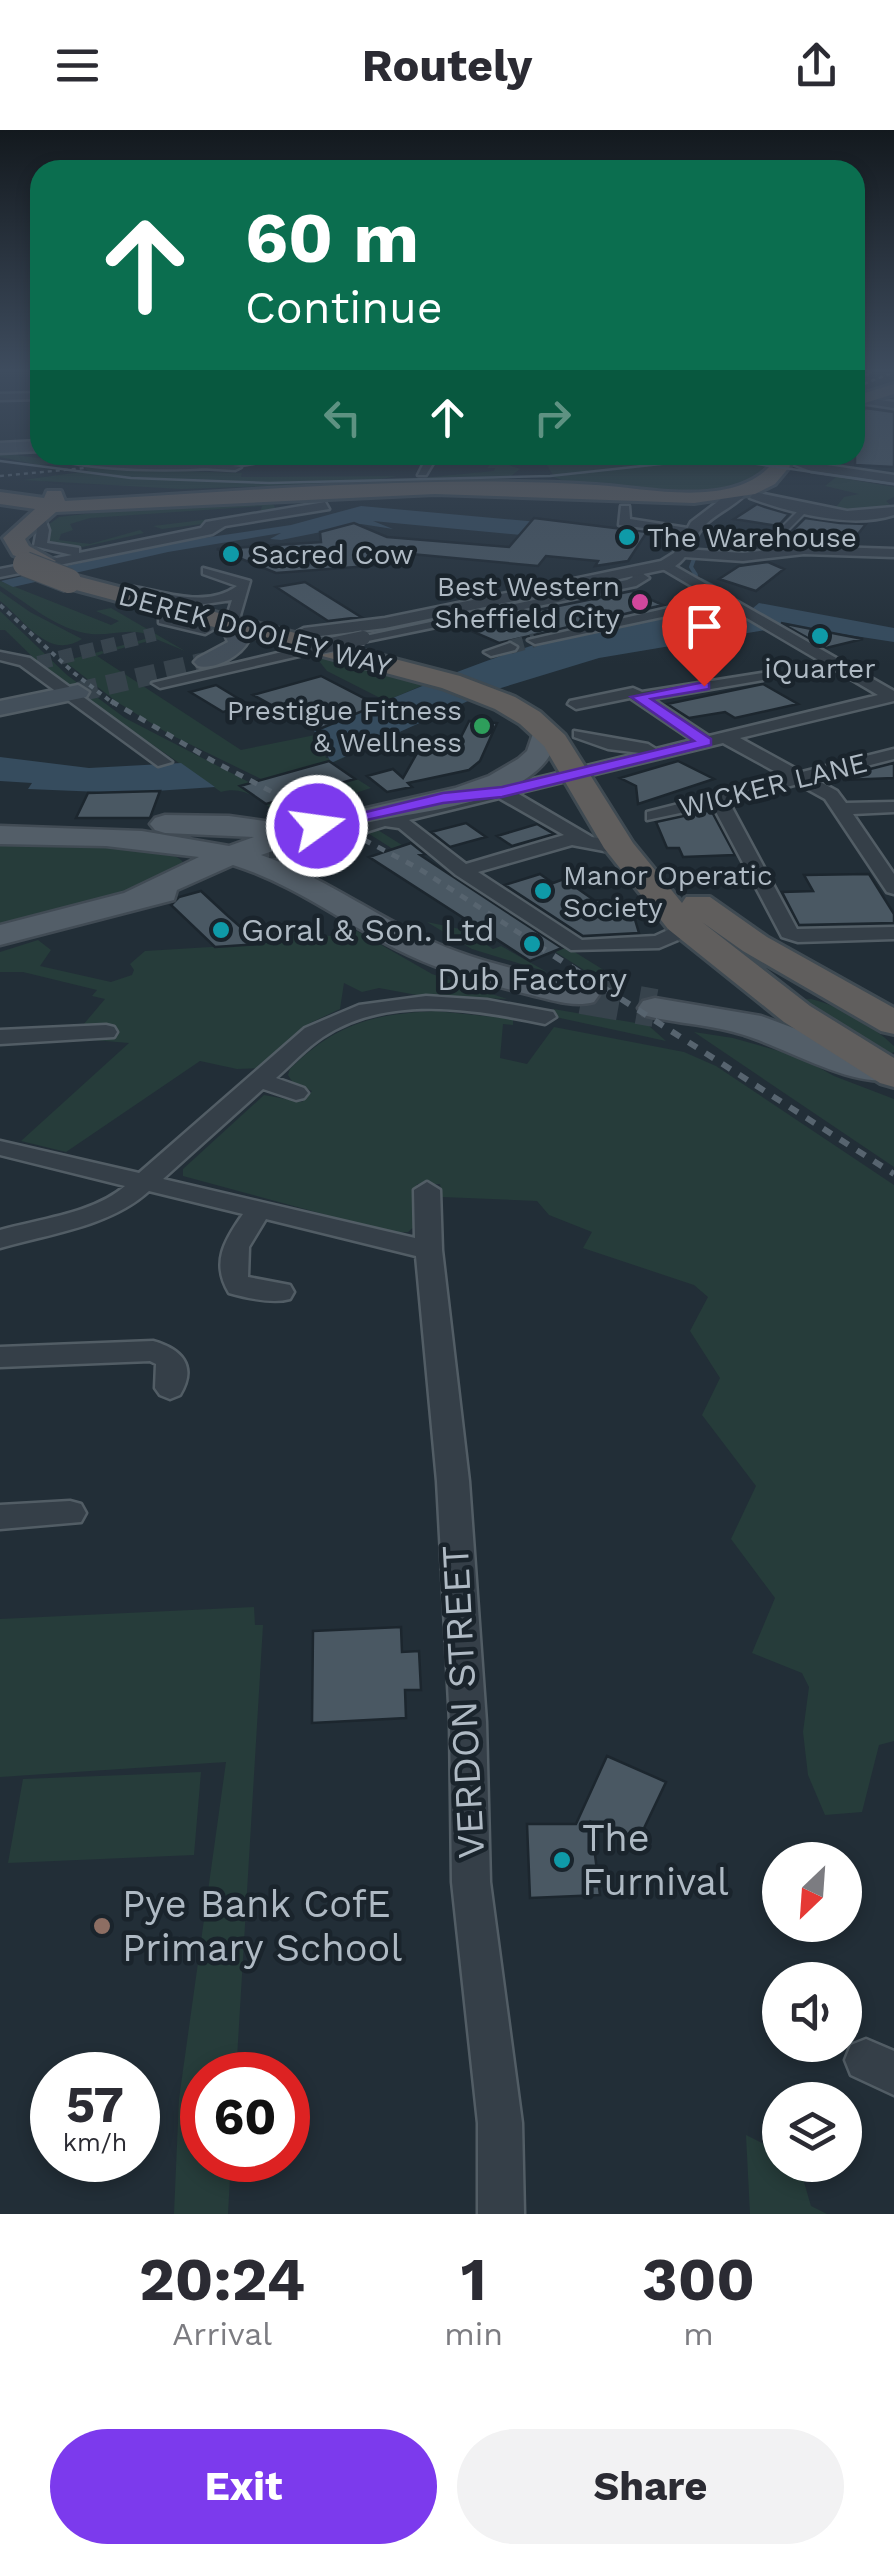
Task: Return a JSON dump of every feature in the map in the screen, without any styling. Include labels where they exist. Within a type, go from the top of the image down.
[{"type":"highway","points":[[7,488],[197,491],[458,484],[515,480],[529,469]]},
{"type":"highway","points":[[543,469],[554,484],[622,501]]},
{"type":"highway","points":[[0,532],[39,516],[105,506],[237,496],[452,488],[622,501],[714,496],[742,490],[771,469]]},
{"type":"highway","points":[[7,488],[39,516]]},
{"type":"highway","points":[[7,488],[56,496],[16,535],[16,544],[35,562]]},
{"type":"highway","name":"DEREK DOOLEY WAY","points":[[0,551],[78,579],[305,642],[441,674]]},
{"type":"highway","name":"DEREK DOOLEY WAY","points":[[78,579],[134,590],[233,622],[441,674],[560,716],[580,734],[589,771],[620,848],[680,922],[823,1032],[891,1071]]},
{"type":"highway","name":"DEREK DOOLEY WAY","points":[[503,693],[589,771],[685,894],[727,926],[892,1023]]},
{"type":"highway","points":[[772,994],[814,993],[849,999]]},
{"type":"main road","points":[[205,662],[236,646],[233,622]]},
{"type":"main road","points":[[0,708],[73,693]]},
{"type":"main road","points":[[0,944],[136,899],[190,867],[270,849],[488,786],[522,770],[540,753],[545,732]]},
{"type":"main road","points":[[0,824],[224,825],[350,886],[438,954]]},
{"type":"main road","points":[[112,826],[270,849],[324,892],[416,946],[490,974],[582,995]]},
{"type":"main road","points":[[0,835],[99,837],[190,867],[324,892]]},
{"type":"main road","points":[[190,867],[270,849]]},
{"type":"main road","points":[[0,936],[82,916]]},
{"type":"main road","points":[[772,994],[650,1004],[748,1024],[864,1067],[891,1071]]},
{"type":"street","points":[[422,474],[425,469]]},
{"type":"street","points":[[774,469],[770,484],[754,496],[891,517]]},
{"type":"street","points":[[808,469],[894,480]]},
{"type":"street","points":[[622,501],[622,522],[698,525],[728,506],[742,490]]},
{"type":"street","points":[[237,496],[274,500],[278,512]]},
{"type":"street","points":[[160,683],[385,623],[666,566],[684,553],[703,511],[661,497]]},
{"type":"street","points":[[39,516],[39,544],[56,550],[79,550],[152,530],[220,524],[325,506]]},
{"type":"street","points":[[780,552],[772,542],[806,507]]},
{"type":"street","points":[[0,573],[212,530],[220,524]]},
{"type":"street","points":[[684,553],[742,558],[780,552],[894,553]]},
{"type":"street","points":[[666,566],[861,679],[869,694],[884,699]]},
{"type":"street","points":[[208,571],[246,584],[233,622]]},
{"type":"street","points":[[305,642],[363,638],[631,583],[642,578],[635,572]]},
{"type":"street","points":[[134,590],[208,602],[227,599],[243,588]]},
{"type":"street","points":[[534,640],[729,604]]},
{"type":"street","points":[[164,620],[205,630]]},
{"type":"street","points":[[156,634],[188,626]]},
{"type":"street","points":[[491,652],[510,647]]},
{"type":"street","points":[[0,656],[34,664],[164,762]]},
{"type":"street","points":[[0,673],[34,664]]},
{"type":"street","points":[[576,704],[763,675]]},
{"type":"street","points":[[636,695],[697,745]]},
{"type":"street","points":[[270,849],[395,822],[884,699]]},
{"type":"street","points":[[580,734],[629,748],[697,745]]},
{"type":"street","points":[[725,738],[820,786],[842,809],[894,888]]},
{"type":"street","name":"WICKER LANE","points":[[652,816],[894,754]]},
{"type":"street","points":[[443,798],[502,792],[584,839],[620,848]]},
{"type":"street","points":[[718,798],[789,933],[894,933]]},
{"type":"street","points":[[842,809],[894,807]]},
{"type":"street","points":[[395,822],[463,872],[578,946],[653,942],[674,937],[680,922]]},
{"type":"street","points":[[463,872],[555,843],[584,839]]},
{"type":"street","points":[[0,1239],[124,1200],[313,1033],[369,1010],[446,1003],[544,1017]]},
{"type":"street","points":[[0,1036],[106,1032]]},
{"type":"street","points":[[261,1082],[296,1093]]},
{"type":"street","points":[[0,1148],[429,1250]]},
{"type":"street","name":"VERDON STREET","points":[[427,1190],[468,1722],[471,1882],[500,2123],[501,2214]]},
{"type":"street","points":[[258,1212],[234,1245],[234,1279],[239,1286],[280,1292]]},
{"type":"street","points":[[0,1357],[153,1351],[171,1358],[170,1388]]},
{"type":"street","points":[[0,1517],[70,1513]]},
{"type":"green space","points":[[520,469],[511,476],[495,479],[371,483]]},
{"type":"green space","points":[[549,469],[764,469],[731,487],[703,492],[611,489],[554,477]]},
{"type":"green space","points":[[88,471],[242,473],[241,477],[397,476],[360,483],[181,489],[23,480]]},
{"type":"green space","points":[[836,477],[894,487],[894,497],[886,501],[894,508],[873,515],[839,510],[836,507],[844,497],[859,494],[825,486]]},
{"type":"green space","points":[[255,501],[274,505],[276,510],[258,517],[162,529],[153,526],[260,513],[262,506],[90,518],[70,524],[73,530],[61,534],[59,540],[90,544],[140,530],[144,533],[78,548],[46,546],[48,525],[59,517],[154,506]]},
{"type":"green space","points":[[0,581],[111,625],[119,621],[96,611],[111,608],[185,651],[156,639],[112,651],[109,649],[152,637],[130,632],[91,634],[66,627],[0,586]]},
{"type":"green space","points":[[0,591],[82,639],[58,645],[47,641],[0,601]]},
{"type":"green space","points":[[0,611],[67,675],[125,718],[301,809],[280,815],[245,793],[221,792],[49,673],[5,630],[0,630]]},
{"type":"green space","points":[[102,651],[97,656],[241,750],[320,734],[326,758],[345,757],[332,763],[371,788],[331,801],[615,977],[584,970],[355,825],[169,734],[117,702],[64,661]]},
{"type":"green space","points":[[323,655],[428,683],[386,701],[327,671],[319,661]]},
{"type":"green space","points":[[0,843],[127,847],[173,855],[183,862],[171,872],[126,891],[0,927]]},
{"type":"green space","points":[[427,922],[465,930],[475,926],[478,928],[469,933],[493,949],[501,946],[547,972],[472,949]]},
{"type":"green space","points":[[357,931],[432,974],[507,999],[422,996],[379,988],[362,992],[344,983],[340,1009],[310,1023],[259,1068],[237,1069],[200,1061],[66,1152],[21,1141],[129,1043],[82,1039],[83,1025],[105,999],[92,996],[97,990],[23,972],[0,972],[0,952],[38,940],[51,950],[40,966],[111,982],[132,975],[130,964],[145,951],[260,944],[291,935],[342,936]]},
{"type":"green space","points":[[811,999],[866,1024],[894,1046],[894,1052],[887,1055],[790,1000]]},
{"type":"green space","points":[[553,1009],[648,1025],[666,1041],[551,1016]]},
{"type":"green space","points":[[436,1011],[513,1019],[513,1025],[503,1024],[500,1058],[527,1064],[554,1027],[684,1052],[716,1066],[894,1185],[894,1741],[879,1745],[862,1812],[825,1815],[808,1775],[803,1732],[809,1687],[802,1673],[752,1653],[775,1598],[731,1539],[756,1486],[702,1415],[720,1378],[690,1331],[708,1297],[694,1285],[583,1248],[592,1232],[549,1215],[537,1201],[442,1197],[440,1184],[417,1184],[416,1225],[408,1232],[393,1233],[183,1176],[183,1169],[264,1095],[302,1102],[312,1091],[293,1083],[288,1075],[290,1069],[323,1041],[374,1019]]},
{"type":"green space","points":[[694,1032],[733,1038],[800,1057],[834,1076],[894,1099],[894,1167]]},
{"type":"green space","points":[[254,1607],[255,1625],[263,1625],[237,2052],[186,2052],[226,1762],[0,1777],[0,1619]]},
{"type":"green space","points":[[201,1772],[194,1855],[8,1863],[23,1779]]},
{"type":"green space","points":[[180,2092],[180,2182],[230,2182],[228,2214],[174,2214]]},
{"type":"green space","points":[[746,2135],[762,2143],[762,2182],[804,2182],[811,2206],[827,2214],[750,2214]]},
{"type":"water","points":[[361,506],[616,529],[575,540],[373,521],[393,529],[361,524],[270,539],[281,533],[168,552],[13,587],[1,581],[163,544],[291,525]]},
{"type":"water","points":[[759,603],[894,628],[894,642],[790,626],[599,658],[488,692],[331,763],[324,748],[330,744],[324,744],[314,731],[473,666],[582,631],[638,618],[695,610],[753,608]]},
{"type":"water","points":[[0,757],[89,768],[181,763],[215,787],[125,793],[28,789],[32,783],[0,781]]},
{"type":"building","points":[[757,504],[789,514],[778,526],[734,519]]},
{"type":"building","points":[[534,518],[647,532],[628,561],[595,566],[598,561],[546,556],[538,566],[389,552],[396,564],[276,573],[217,549],[321,542],[320,532],[354,523],[387,537],[509,547]]},
{"type":"building","points":[[805,518],[866,524],[850,544],[781,542]]},
{"type":"building","points":[[768,562],[784,569],[756,591],[719,579],[739,566]]},
{"type":"building","points":[[305,582],[361,617],[328,621],[276,587]]},
{"type":"building","points":[[632,591],[663,605],[499,643],[460,626]]},
{"type":"building","name":"iQuarter","points":[[781,623],[863,639],[826,648]]},
{"type":"building","points":[[321,676],[377,705],[317,730],[253,695]]},
{"type":"building","points":[[763,684],[798,704],[735,718],[725,712],[689,718],[667,704]]},
{"type":"building","points":[[216,685],[249,705],[223,712],[190,692]]},
{"type":"building","points":[[469,721],[497,723],[480,761],[469,770],[408,783],[412,787],[387,792],[367,776],[393,769],[403,778],[421,746],[455,749]]},
{"type":"building","points":[[329,761],[355,779],[266,804],[240,786]]},
{"type":"building","points":[[678,761],[714,779],[638,804],[636,786],[620,778]]},
{"type":"building","points":[[894,763],[894,778],[844,780],[843,776]]},
{"type":"building","points":[[160,791],[150,818],[76,818],[88,793]]},
{"type":"building","points":[[711,810],[735,855],[683,857],[679,848],[667,848],[656,822]]},
{"type":"building","points":[[466,823],[486,837],[450,847],[431,832]]},
{"type":"building","points":[[537,824],[554,834],[512,846],[497,836]]},
{"type":"building","points":[[411,843],[425,854],[420,855],[562,948],[530,961],[369,857]]},
{"type":"building","points":[[540,874],[553,883],[564,879],[594,900],[630,903],[639,933],[583,936],[505,885]]},
{"type":"building","points":[[869,874],[894,914],[894,923],[799,925],[782,892],[813,891],[804,875]]},
{"type":"building","name":"Goral & Son. Ltd","points":[[201,891],[260,944],[215,947],[171,905],[179,897]]},
{"type":"building","points":[[401,1627],[402,1652],[419,1651],[421,1690],[405,1690],[406,1718],[312,1723],[313,1631]]},
{"type":"building","points":[[607,1756],[666,1782],[636,1845],[591,1822],[600,1895],[530,1898],[527,1824],[576,1824]]},
{"type":"waterway","points":[[695,556],[691,567],[696,575]]},
{"type":"waterway","points":[[701,580],[729,594]]},
{"type":"tunnel","points":[[38,663],[155,634]]},
{"type":"tunnel","points":[[510,647],[535,640]]},
{"type":"tunnel","points":[[719,640],[734,649]]},
{"type":"tunnel","points":[[78,692],[205,662]]},
{"type":"tunnel","points":[[582,995],[655,1008]]},
{"type":"tram line","points":[[64,469],[131,478],[269,483],[550,476],[612,469]]},
{"type":"tram line","points":[[793,469],[894,484]]},
{"type":"railway","points":[[0,476],[72,469]]},
{"type":"railway","points":[[0,605],[114,704]]},
{"type":"railway","points":[[111,701],[213,761],[418,868],[541,947]]},
{"type":"railway","points":[[537,945],[894,1174]]},
{"type":"place","name":"The Warehouse","points":[[627,537]]},
{"type":"place","name":"Sacred Cow","points":[[231,554]]},
{"type":"place","name":"Best Western Sheffield City","points":[[640,602]]},
{"type":"place","name":"iQuarter","points":[[820,636]]},
{"type":"place","name":"Prestigue Fitness & Wellness","points":[[482,726]]},
{"type":"place","name":"Manor Operatic Society","points":[[543,891]]},
{"type":"place","name":"Goral & Son. Ltd","points":[[221,930]]},
{"type":"place","name":"Dub Factory","points":[[532,944]]},
{"type":"place","name":"The Furnival","points":[[562,1860]]},
{"type":"place","name":"Pye Bank CofE Primary School","points":[[102,1926]]},
{"type":"route","points":[[317,826],[443,798],[502,792],[706,742],[638,697],[704,686]]}]
